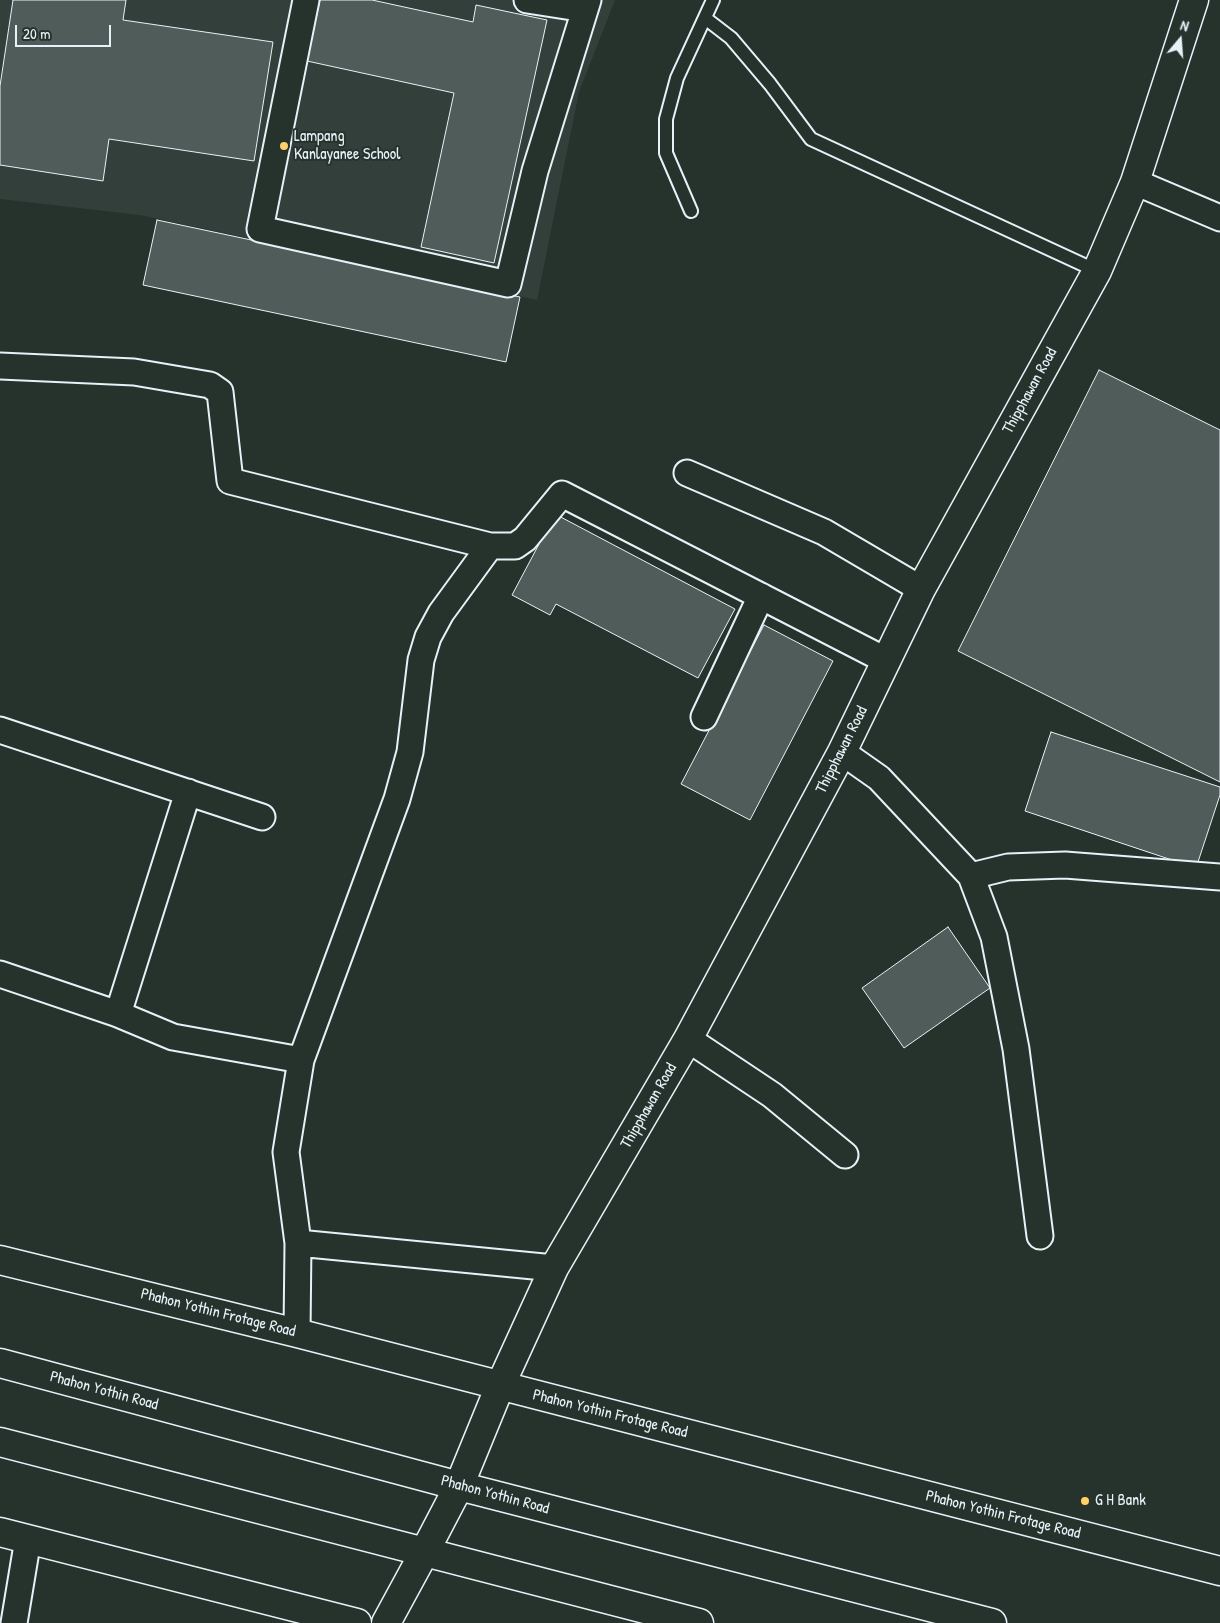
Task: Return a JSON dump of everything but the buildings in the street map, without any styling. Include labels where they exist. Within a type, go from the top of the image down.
[{"type":"main road","name":"Thipphawan Road","points":[[386,1623],[459,1486],[500,1386],[554,1268],[688,1039],[842,752],[921,589],[1097,271],[1135,182],[1194,0]]},
{"type":"main road","name":"Phahon Yothin Frotage Road","points":[[0,1260],[297,1332],[1220,1571]]},
{"type":"main road","name":"Phahon Yothin Road","points":[[0,1364],[459,1486],[992,1623]]},
{"type":"main road","points":[[0,1442],[699,1623]]},
{"type":"main road","points":[[0,1532],[357,1623]]},
{"type":"street","points":[[306,0],[260,229],[508,284],[536,171],[587,5],[527,0]]},
{"type":"street","points":[[1135,182],[1220,218]]},
{"type":"street","points":[[0,366],[134,372],[210,385],[220,392],[230,481],[490,546],[515,546],[525,539],[562,494],[886,661]]},
{"type":"street","points":[[687,473],[824,532],[921,589]]},
{"type":"street","points":[[297,1332],[298,1243],[286,1152],[301,1060],[398,799],[410,752],[421,660],[428,637],[441,613],[490,546]]},
{"type":"street","points":[[704,717],[761,596]]},
{"type":"street","points":[[0,730],[262,817]]},
{"type":"street","points":[[842,752],[879,778],[970,876],[994,937],[1014,1040],[1040,1236]]},
{"type":"street","points":[[118,1014],[188,792]]},
{"type":"street","points":[[970,876],[1008,867],[1064,865],[1220,877]]},
{"type":"street","points":[[0,974],[118,1014],[173,1037],[301,1060]]},
{"type":"street","points":[[688,1039],[772,1095],[845,1155]]},
{"type":"street","points":[[298,1243],[554,1268]]},
{"type":"street","points":[[14,1623],[28,1539]]},
{"type":"lane","points":[[691,211],[666,154],[666,119],[677,78],[713,0]]},
{"type":"lane","points":[[705,18],[731,38],[770,84],[811,140],[1097,271]]},
{"type":"shaded area","name":"Lampang Kanlayanee School","points":[[0,0],[615,0],[579,92],[537,300],[140,215],[0,199]]},
{"type":"place","name":"Lampang Kanlayanee School","points":[[284,146]]},
{"type":"place","name":"G H Bank","points":[[1085,1501]]}]
